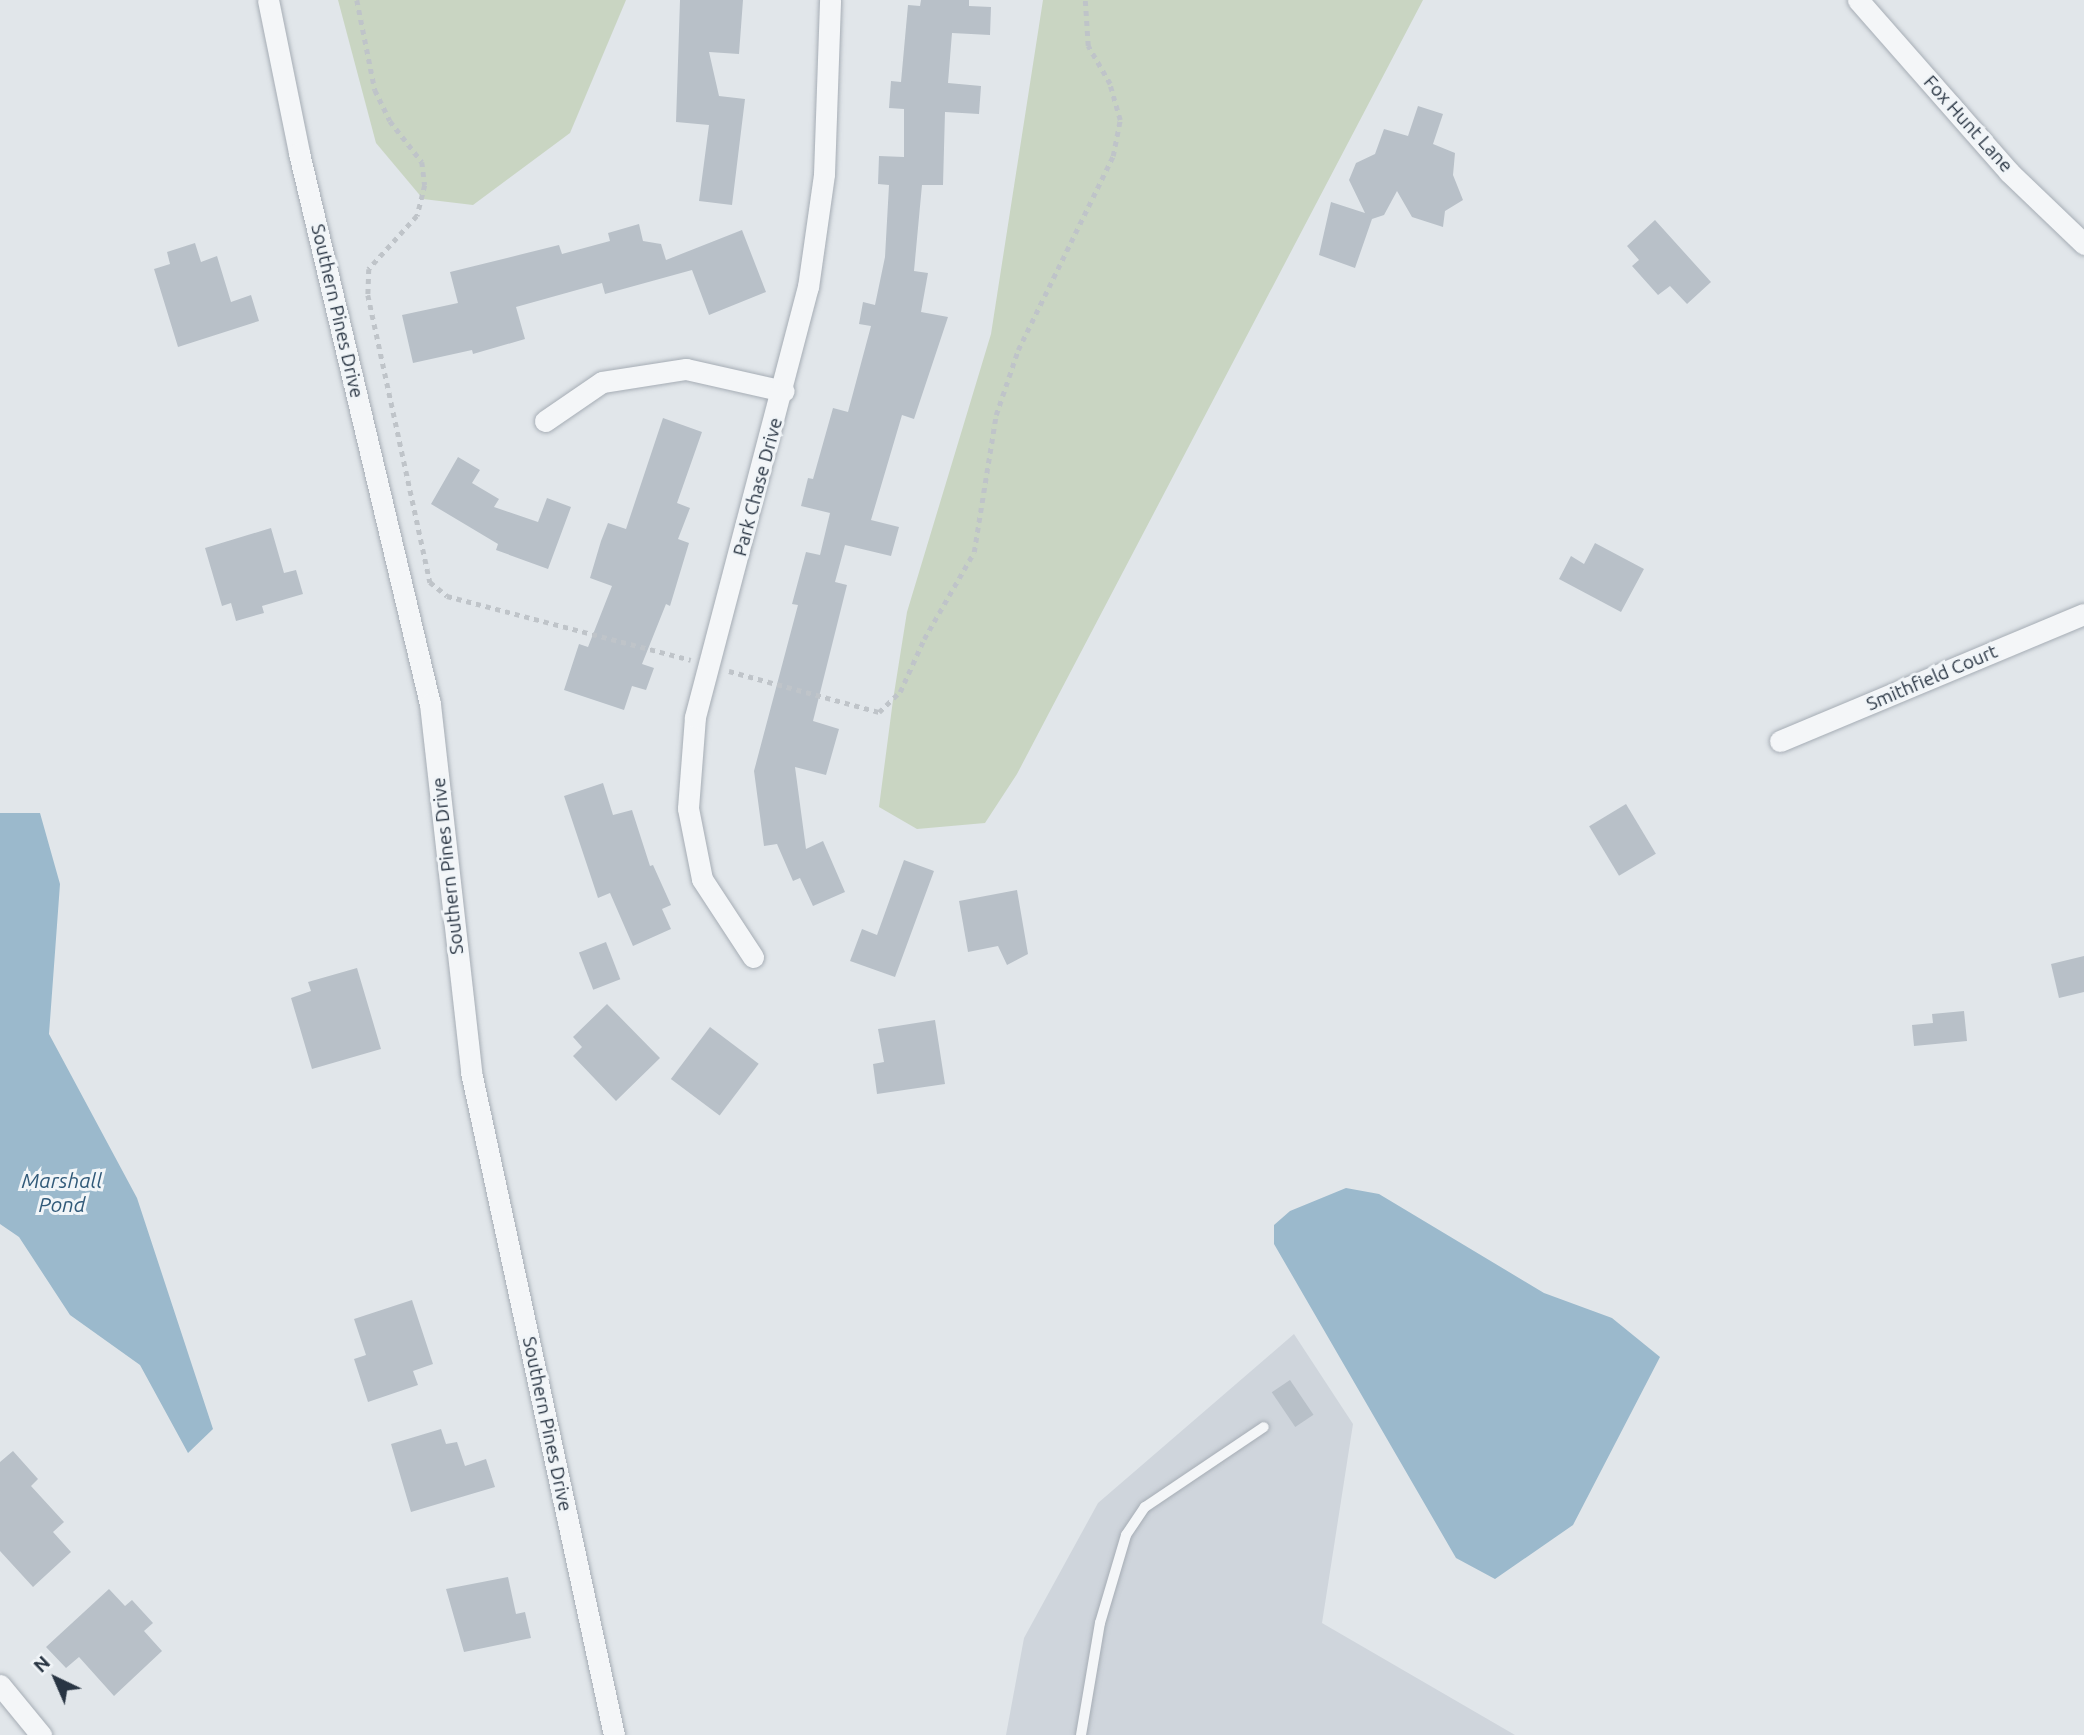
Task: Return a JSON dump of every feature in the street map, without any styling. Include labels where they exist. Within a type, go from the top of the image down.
[{"type":"street","name":"Southern Pines Drive","points":[[268,0],[299,153],[430,704],[471,1072],[614,1735]]},
{"type":"street","name":"Park Chase Drive","points":[[753,957],[702,879],[688,808],[695,717],[784,391],[808,287],[824,174],[830,0]]},
{"type":"street","name":"Fox Hunt Lane","points":[[1858,0],[2010,172],[2084,244]]},
{"type":"street","points":[[545,421],[601,382],[686,369],[784,391]]},
{"type":"street","name":"Smithfield Court","points":[[1780,741],[2084,614]]},
{"type":"street","points":[[0,1685],[41,1735]]},
{"type":"lane","points":[[1082,1735],[1100,1623],[1126,1535],[1145,1507],[1264,1427]]},
{"type":"path","points":[[356,0],[375,90],[390,121],[422,162],[425,185],[416,216],[369,269],[368,295],[430,582],[447,596],[878,712],[900,692],[924,639],[974,552],[996,415],[1018,350],[1113,156],[1120,120],[1110,84],[1088,46],[1085,0]]},
{"type":"shaded area","points":[[1294,1334],[1353,1424],[1322,1623],[1515,1735],[1006,1735],[1024,1638],[1098,1503]]},
{"type":"green space","points":[[338,0],[626,0],[570,133],[473,205],[423,199],[376,143]]},
{"type":"green space","points":[[1043,0],[1423,0],[1017,774],[985,823],[917,829],[879,807],[893,700],[907,612],[991,334]]},
{"type":"water","name":"Marshall Pond","points":[[0,813],[40,813],[60,884],[49,1034],[137,1198],[213,1429],[188,1453],[140,1365],[70,1315],[19,1237],[0,1224]]},
{"type":"water","points":[[1346,1188],[1379,1194],[1544,1293],[1612,1318],[1660,1357],[1573,1525],[1495,1579],[1456,1558],[1274,1244],[1274,1225],[1290,1211]]},
{"type":"building","points":[[680,0],[743,0],[739,54],[709,52],[719,96],[745,99],[732,205],[699,201],[709,125],[676,122]]},
{"type":"building","points":[[921,0],[969,0],[969,6],[991,7],[990,35],[952,33],[948,83],[981,86],[979,114],[945,112],[943,185],[922,185],[914,271],[928,273],[921,312],[948,317],[914,419],[902,415],[871,520],[899,527],[891,556],[845,545],[835,582],[847,585],[813,721],[839,729],[826,775],[795,767],[806,849],[823,841],[845,892],[813,906],[800,878],[793,881],[777,844],[764,846],[754,771],[798,605],[792,604],[806,552],[820,555],[830,513],[801,506],[808,478],[813,479],[833,408],[848,412],[871,326],[859,324],[863,302],[875,305],[885,257],[889,185],[878,184],[879,156],[904,157],[904,109],[889,108],[891,81],[901,82],[908,5],[920,6]]},
{"type":"building","points":[[1418,106],[1443,114],[1433,144],[1455,153],[1453,175],[1463,200],[1445,211],[1443,227],[1412,217],[1397,191],[1384,215],[1372,219],[1355,268],[1319,255],[1331,202],[1365,213],[1349,180],[1356,163],[1375,154],[1384,129],[1408,136]]},
{"type":"building","points":[[1655,220],[1711,282],[1687,304],[1670,286],[1658,295],[1632,266],[1639,260],[1627,246]]},
{"type":"building","points":[[639,224],[643,241],[661,244],[666,260],[742,230],[766,292],[709,315],[692,270],[605,294],[602,283],[516,307],[525,339],[473,354],[472,350],[413,363],[402,315],[458,303],[450,272],[559,245],[562,254],[610,241],[608,233]]},
{"type":"building","points":[[195,243],[201,262],[217,256],[231,302],[251,295],[259,321],[178,347],[154,269],[170,264],[167,252]]},
{"type":"building","points":[[663,418],[702,432],[677,503],[690,508],[678,539],[689,543],[670,606],[666,604],[642,664],[654,668],[646,690],[632,686],[624,710],[564,690],[579,644],[588,647],[612,586],[590,578],[601,541],[608,523],[626,529]]},
{"type":"building","points":[[458,457],[480,470],[472,483],[499,499],[494,507],[538,522],[547,498],[571,507],[548,569],[496,550],[498,544],[431,504]]},
{"type":"building","points":[[271,528],[284,573],[296,570],[303,594],[262,606],[264,613],[236,621],[231,603],[222,606],[205,548]]},
{"type":"building","points":[[1595,543],[1644,569],[1621,612],[1559,579],[1571,556],[1584,564]]},
{"type":"building","points":[[603,783],[613,815],[632,810],[650,866],[653,865],[671,905],[662,909],[671,929],[633,946],[610,893],[598,898],[564,796]]},
{"type":"building","points":[[1626,804],[1656,854],[1619,876],[1589,826]]},
{"type":"building","points":[[904,860],[934,871],[895,977],[850,961],[862,929],[877,935]]},
{"type":"building","points":[[1017,890],[1028,954],[1007,965],[998,946],[968,952],[959,901]]},
{"type":"building","points":[[606,942],[620,979],[593,990],[579,952]]},
{"type":"building","points":[[2084,956],[2084,992],[2059,998],[2051,964]]},
{"type":"building","points":[[357,968],[381,1049],[312,1069],[291,998],[311,991],[308,982]]},
{"type":"building","points":[[607,1004],[660,1058],[616,1101],[573,1056],[582,1047],[573,1037]]},
{"type":"building","points":[[1964,1011],[1967,1041],[1914,1046],[1912,1025],[1933,1023],[1932,1014]]},
{"type":"building","points":[[935,1020],[945,1084],[877,1094],[873,1064],[884,1062],[878,1029]]},
{"type":"building","points":[[710,1027],[759,1064],[720,1116],[671,1079]]},
{"type":"building","points":[[412,1300],[433,1364],[413,1371],[418,1385],[368,1402],[354,1359],[366,1355],[354,1319]]},
{"type":"building","points":[[1290,1380],[1313,1415],[1295,1427],[1272,1392]]},
{"type":"building","points":[[441,1429],[446,1444],[457,1442],[465,1466],[486,1459],[495,1487],[411,1512],[391,1444]]},
{"type":"building","points":[[13,1451],[38,1479],[31,1486],[64,1522],[53,1532],[71,1552],[33,1587],[0,1551],[0,1462]]},
{"type":"building","points":[[508,1577],[516,1614],[525,1612],[531,1638],[464,1652],[446,1589]]},
{"type":"building","points":[[109,1589],[125,1606],[132,1600],[153,1623],[144,1631],[162,1651],[114,1696],[79,1657],[66,1668],[46,1647]]}]
